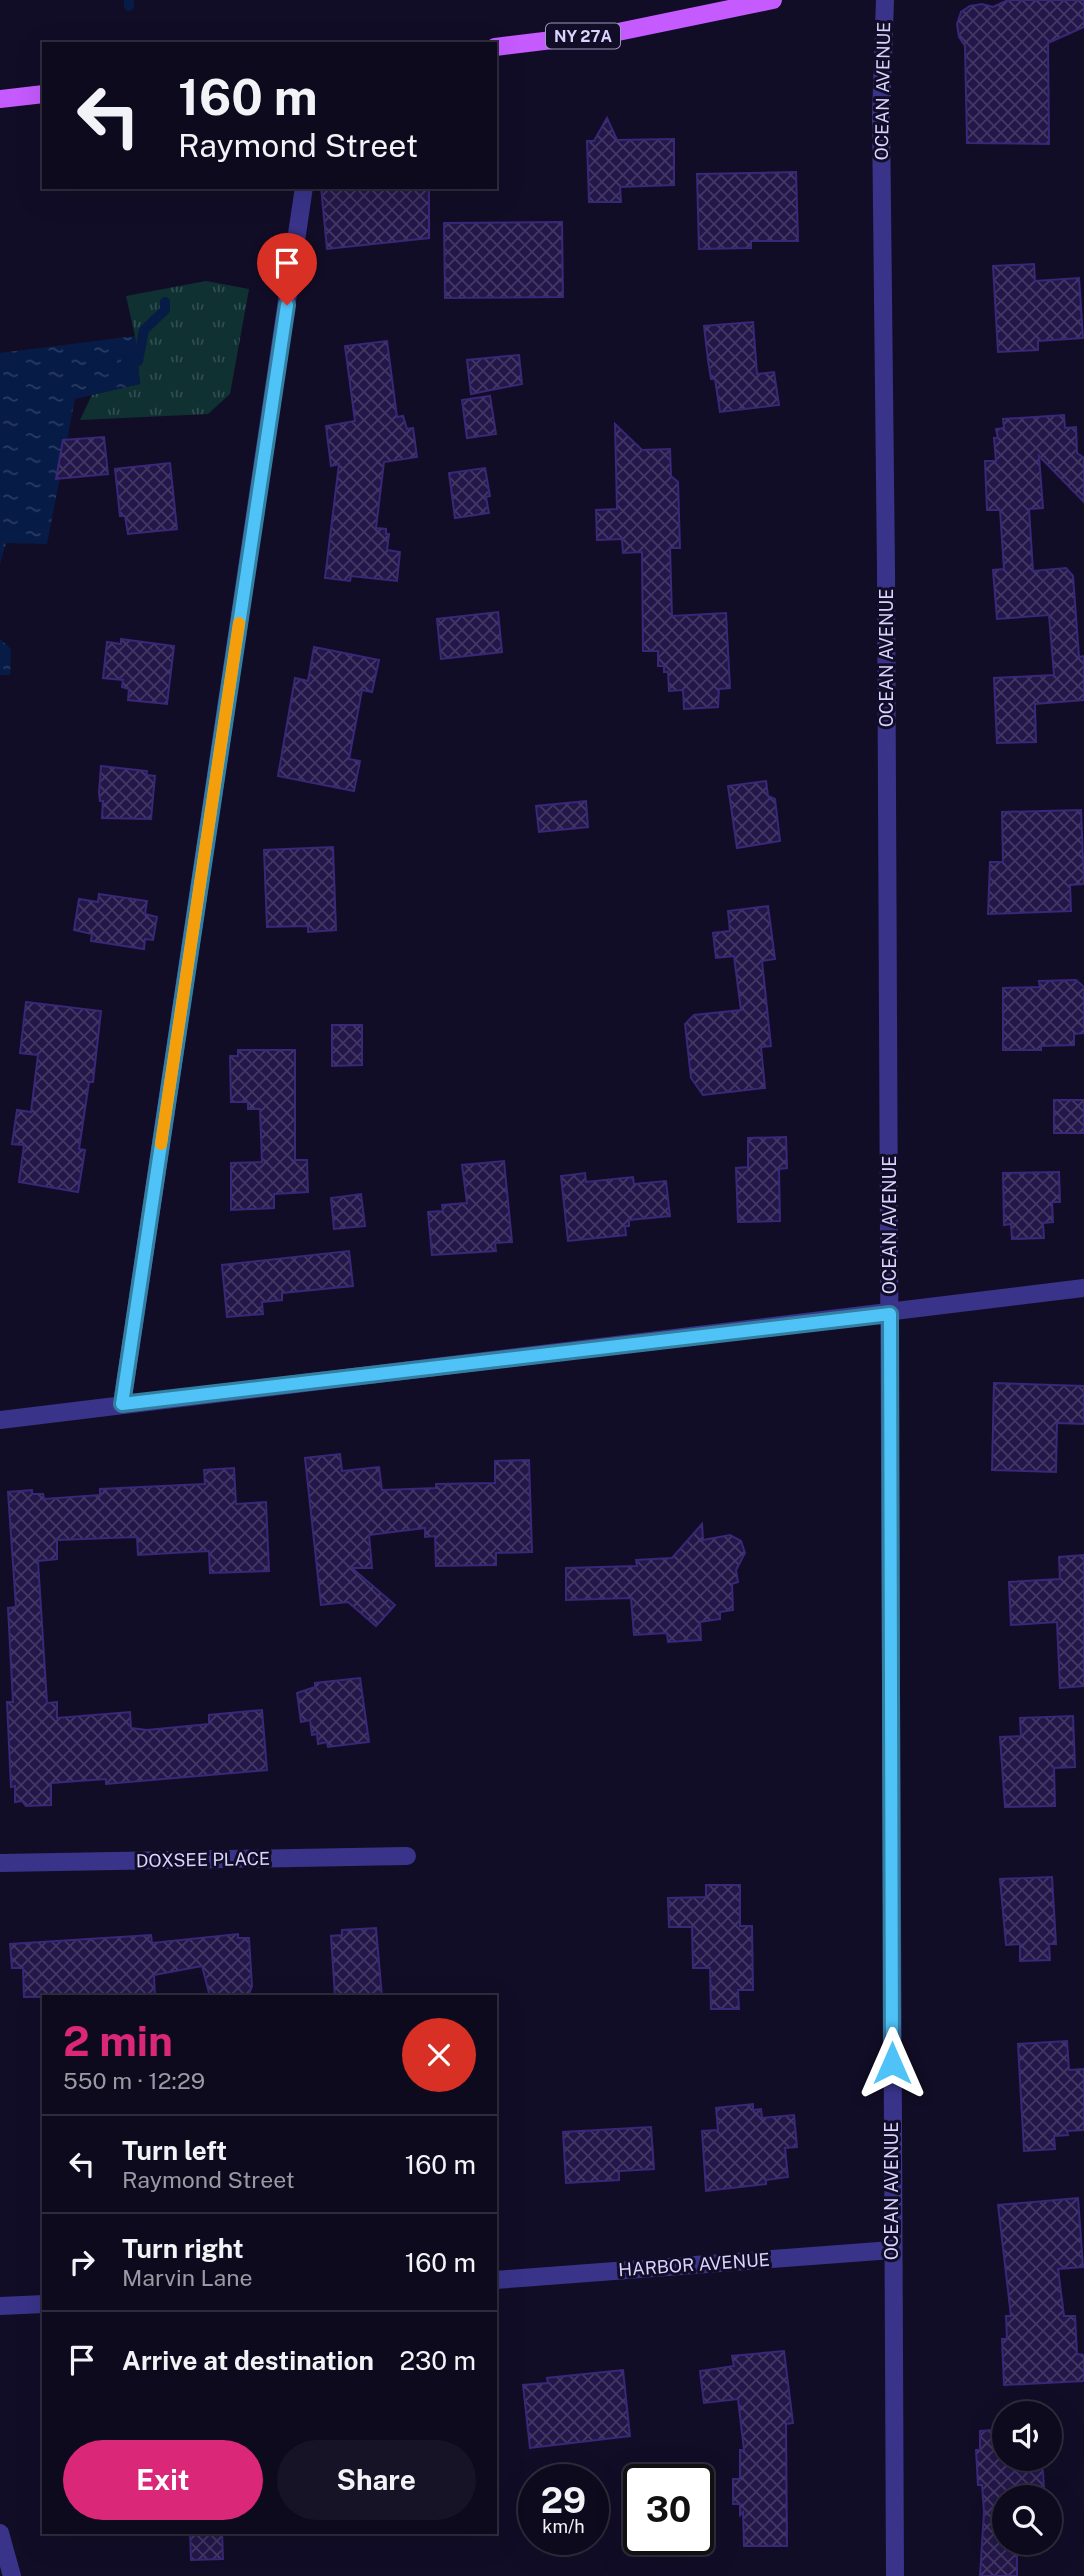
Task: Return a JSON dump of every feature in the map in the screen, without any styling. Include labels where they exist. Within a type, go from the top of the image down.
[{"type":"main road","name":"NY 27A","points":[[497,47],[618,32],[773,0]]},
{"type":"main road","points":[[0,99],[42,94]]},
{"type":"street","name":"OCEAN AVENUE","points":[[885,0],[881,116],[890,1314],[895,2576]]},
{"type":"street","points":[[122,1404],[304,189]]},
{"type":"street","points":[[0,1420],[890,1314],[1084,1288]]},
{"type":"street","name":"DOXSEE PLACE","points":[[0,1863],[407,1856]]},
{"type":"street","name":"HARBOR AVENUE","points":[[497,2280],[892,2250]]},
{"type":"street","points":[[0,2306],[42,2304]]},
{"type":"street","points":[[0,2533],[12,2576]]},
{"type":"green space","points":[[206,281],[249,289],[230,394],[208,414],[80,420],[92,395],[140,384],[135,336],[126,296]]},
{"type":"water","points":[[135,336],[140,384],[75,399],[47,544],[6,543],[0,564],[0,353]]},
{"type":"water","points":[[0,639],[11,649],[10,675],[0,675]]},
{"type":"building","points":[[1008,0],[1084,0],[1084,27],[1048,43],[1049,144],[967,143],[965,46],[959,37],[957,24],[961,12],[970,6],[982,4],[993,7]]},
{"type":"building","points":[[607,118],[617,140],[674,139],[674,185],[620,187],[621,202],[589,202],[587,141],[594,141]]},
{"type":"building","points":[[796,172],[798,241],[751,241],[751,248],[699,249],[697,174]]},
{"type":"building","points":[[321,189],[429,189],[429,238],[327,249]]},
{"type":"building","points":[[562,222],[563,297],[445,298],[444,223]]},
{"type":"building","points":[[1034,264],[1035,281],[1079,278],[1083,338],[1038,341],[1038,350],[998,352],[993,266]]},
{"type":"building","points":[[753,322],[757,374],[774,372],[779,405],[720,412],[715,379],[711,379],[704,326]]},
{"type":"building","points":[[387,341],[397,417],[403,416],[407,429],[413,428],[417,457],[384,462],[376,528],[386,529],[386,534],[389,534],[387,550],[400,552],[397,581],[351,576],[350,581],[325,578],[339,464],[331,466],[326,426],[355,421],[345,346]]},
{"type":"building","points":[[519,355],[522,384],[471,394],[467,360]]},
{"type":"building","points":[[490,396],[496,434],[467,438],[462,400]]},
{"type":"building","points":[[1064,415],[1065,428],[1076,427],[1077,453],[1084,458],[1084,502],[1039,456],[1043,508],[1029,509],[1033,571],[1066,568],[1073,576],[1079,657],[1084,656],[1084,700],[1035,704],[1036,742],[997,743],[994,678],[1054,675],[1049,615],[997,619],[993,570],[1004,569],[1000,510],[987,510],[985,461],[996,461],[994,438],[998,438],[996,429],[1004,428],[1003,419]]},
{"type":"building","points":[[615,424],[642,450],[670,449],[671,476],[678,482],[680,548],[670,548],[672,616],[726,613],[730,688],[719,689],[718,707],[684,709],[683,690],[669,691],[668,672],[664,672],[664,666],[658,666],[658,651],[643,651],[642,552],[623,553],[622,539],[597,540],[596,510],[617,509]]},
{"type":"building","points":[[104,437],[108,474],[56,479],[63,440]]},
{"type":"building","points":[[170,463],[177,529],[128,534],[125,516],[120,516],[115,469]]},
{"type":"building","points":[[485,468],[490,496],[486,497],[489,513],[455,518],[449,473]]},
{"type":"building","points":[[498,612],[502,652],[441,659],[437,619]]},
{"type":"building","points":[[121,639],[174,646],[167,704],[128,700],[129,689],[122,687],[123,680],[103,678],[107,642],[121,644]]},
{"type":"building","points":[[314,647],[379,660],[372,692],[362,690],[349,759],[360,761],[354,791],[278,776],[295,678],[308,681]]},
{"type":"building","points":[[101,766],[147,771],[146,775],[155,776],[151,819],[102,818],[103,801],[100,801],[99,793]]},
{"type":"building","points":[[766,781],[768,796],[775,799],[780,841],[737,848],[728,786]]},
{"type":"building","points":[[586,801],[588,827],[539,832],[536,806]]},
{"type":"building","points":[[1081,810],[1084,884],[1070,885],[1071,911],[988,914],[990,862],[1003,862],[1002,812]]},
{"type":"building","points":[[333,847],[336,930],[308,932],[308,926],[267,927],[264,850]]},
{"type":"building","points":[[99,894],[147,901],[145,914],[157,917],[153,940],[145,939],[144,949],[91,941],[92,934],[74,930],[79,899],[98,902]]},
{"type":"building","points":[[768,906],[775,959],[762,961],[771,1046],[761,1047],[765,1088],[703,1095],[691,1078],[685,1024],[694,1015],[741,1010],[734,956],[716,958],[713,933],[730,931],[728,911]]},
{"type":"building","points":[[1076,980],[1084,987],[1084,1033],[1074,1034],[1074,1045],[1041,1046],[1041,1050],[1003,1050],[1003,988],[1040,987],[1039,981]]},
{"type":"building","points":[[26,1002],[101,1011],[93,1082],[89,1082],[79,1149],[85,1150],[78,1192],[19,1182],[24,1145],[12,1144],[17,1110],[31,1112],[38,1055],[20,1053]]},
{"type":"building","points":[[332,1025],[362,1025],[362,1065],[332,1066]]},
{"type":"building","points":[[238,1050],[295,1050],[295,1160],[307,1160],[308,1192],[274,1194],[274,1208],[231,1210],[231,1163],[262,1162],[260,1109],[248,1109],[248,1102],[231,1102],[230,1056],[238,1056]]},
{"type":"building","points":[[1054,1100],[1084,1100],[1084,1133],[1054,1133]]},
{"type":"building","points":[[786,1137],[787,1168],[779,1169],[780,1221],[738,1222],[736,1168],[748,1167],[748,1138]]},
{"type":"building","points":[[504,1161],[512,1242],[495,1243],[496,1251],[432,1255],[428,1212],[443,1211],[442,1205],[467,1203],[462,1165]]},
{"type":"building","points":[[1059,1172],[1060,1202],[1052,1202],[1053,1222],[1043,1223],[1044,1238],[1012,1239],[1011,1224],[1004,1225],[1003,1173]]},
{"type":"building","points":[[585,1173],[586,1182],[633,1177],[634,1184],[666,1181],[670,1216],[629,1220],[629,1226],[625,1226],[626,1235],[568,1241],[561,1176]]},
{"type":"building","points":[[361,1194],[365,1226],[334,1229],[331,1198]]},
{"type":"building","points":[[349,1251],[353,1286],[282,1293],[282,1300],[262,1302],[263,1314],[227,1317],[222,1265]]},
{"type":"building","points":[[994,1383],[1084,1386],[1084,1424],[1057,1423],[1056,1472],[992,1470]]},
{"type":"building","points":[[340,1454],[342,1471],[379,1467],[382,1490],[436,1488],[436,1484],[495,1483],[495,1461],[529,1460],[532,1552],[496,1553],[496,1565],[436,1566],[435,1536],[425,1537],[425,1528],[369,1535],[372,1568],[352,1568],[395,1605],[376,1626],[348,1602],[321,1605],[305,1458]]},
{"type":"building","points":[[234,1468],[236,1504],[266,1502],[269,1571],[210,1573],[209,1551],[138,1555],[137,1537],[57,1540],[57,1559],[38,1561],[47,1703],[57,1702],[57,1718],[130,1712],[131,1728],[147,1730],[209,1724],[209,1715],[262,1710],[267,1770],[106,1784],[106,1779],[51,1783],[51,1805],[26,1806],[22,1801],[15,1802],[15,1786],[11,1787],[7,1702],[13,1702],[8,1608],[16,1607],[8,1492],[32,1490],[32,1494],[43,1494],[44,1499],[100,1495],[100,1489],[205,1484],[204,1470]]},
{"type":"building","points":[[702,1524],[703,1540],[730,1535],[741,1541],[745,1553],[736,1570],[738,1582],[732,1584],[733,1610],[720,1612],[720,1619],[700,1622],[701,1640],[668,1642],[667,1633],[634,1635],[631,1598],[566,1600],[566,1568],[637,1566],[636,1560],[672,1558]]},
{"type":"building","points":[[1084,1555],[1084,1686],[1060,1688],[1057,1622],[1011,1625],[1009,1582],[1060,1579],[1059,1557]]},
{"type":"building","points":[[360,1678],[369,1742],[328,1747],[327,1742],[318,1744],[317,1734],[312,1735],[310,1720],[301,1722],[297,1693],[315,1687],[315,1683]]},
{"type":"building","points":[[1073,1716],[1075,1767],[1054,1768],[1055,1806],[1005,1807],[1000,1737],[1021,1736],[1020,1718]]},
{"type":"building","points":[[1052,1877],[1056,1944],[1049,1944],[1050,1960],[1020,1961],[1020,1944],[1006,1945],[1000,1879]]},
{"type":"building","points":[[706,1885],[740,1885],[740,1926],[752,1926],[753,1990],[738,1990],[739,2009],[711,2009],[710,1968],[693,1968],[692,1927],[669,1927],[668,1898],[706,1897]]},
{"type":"building","points":[[376,1928],[382,1995],[335,1995],[331,1936],[342,1935],[342,1930]]},
{"type":"building","points":[[238,1934],[238,1938],[249,1938],[252,1986],[249,1995],[209,1995],[202,1966],[154,1975],[155,1995],[24,1997],[23,1968],[12,1968],[10,1944],[151,1935],[152,1943]]},
{"type":"building","points":[[1067,2041],[1069,2070],[1084,2069],[1084,2130],[1067,2131],[1068,2135],[1054,2136],[1055,2149],[1024,2151],[1018,2044]]},
{"type":"building","points":[[753,2104],[753,2110],[761,2109],[762,2118],[794,2115],[797,2147],[785,2148],[788,2177],[766,2180],[766,2184],[706,2191],[702,2131],[718,2130],[716,2108]]},
{"type":"building","points":[[651,2127],[654,2169],[619,2171],[619,2180],[566,2183],[563,2132]]},
{"type":"building","points":[[1078,2198],[1083,2267],[1058,2269],[1064,2316],[1075,2316],[1077,2354],[1084,2355],[1084,2381],[1004,2385],[1002,2339],[1007,2339],[1006,2316],[1011,2316],[998,2205]]},
{"type":"building","points":[[784,2351],[793,2423],[786,2424],[787,2546],[744,2546],[743,2512],[740,2515],[740,2504],[733,2504],[733,2479],[740,2479],[740,2450],[744,2450],[738,2399],[704,2403],[700,2371],[734,2366],[732,2356]]},
{"type":"building","points":[[623,2370],[630,2436],[530,2448],[523,2385],[548,2383],[547,2378]]},
{"type":"building","points":[[992,2430],[992,2471],[1043,2471],[1044,2485],[992,2485],[992,2555],[1017,2555],[1017,2576],[980,2576],[984,2512],[982,2485],[978,2485],[976,2450],[980,2450],[980,2431]]},
{"type":"building","points":[[190,2534],[222,2534],[223,2559],[191,2560]]},
{"type":"waterway","points":[[129,0],[129,6]]},
{"type":"waterway","points":[[126,361],[138,361],[144,330],[165,310],[165,302]]},
{"type":"slow traffic","points":[[161,1144],[239,623]]},
{"type":"route","points":[[287,305],[122,1404],[890,1314],[892,2063]]}]
